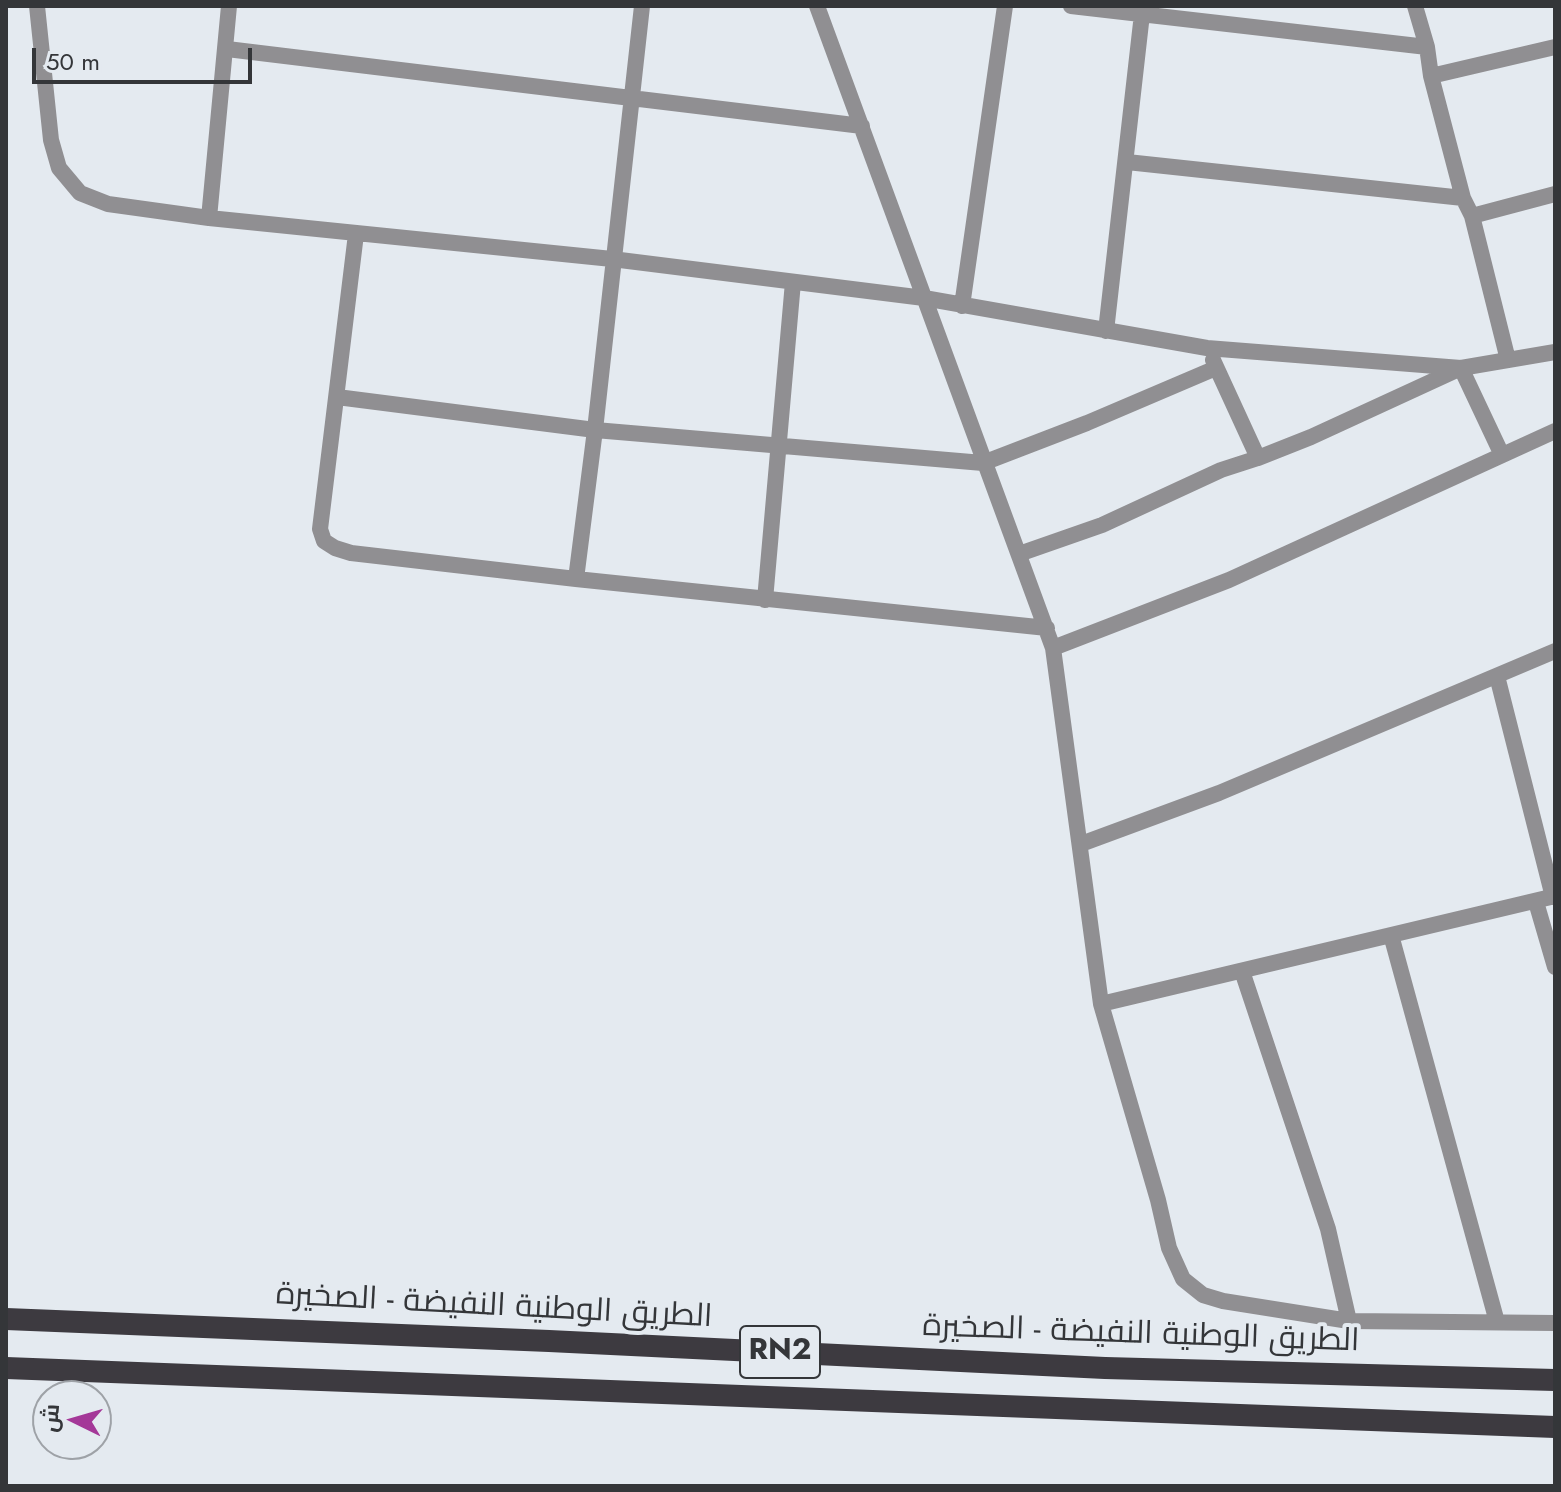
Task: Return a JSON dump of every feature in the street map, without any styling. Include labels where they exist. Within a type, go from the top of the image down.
[{"type":"highway","name":"الطريق الوطنية النفيضة - الصخيرة","points":[[6,1319],[1105,1368],[1555,1380]]},
{"type":"highway","name":"RN2","points":[[6,1368],[1070,1411],[1555,1427]]},
{"type":"street","points":[[37,6],[51,140],[59,168],[80,193],[108,204],[209,218],[612,259],[924,298],[1207,348],[1461,368],[1555,352]]},
{"type":"street","points":[[209,218],[229,6]]},
{"type":"street","points":[[576,579],[642,6]]},
{"type":"street","points":[[817,6],[1053,648],[1101,1004],[1169,1248],[1183,1279],[1203,1295],[1223,1301],[1349,1321],[1555,1323]]},
{"type":"street","points":[[962,306],[1005,6]]},
{"type":"street","points":[[1071,6],[1427,47]]},
{"type":"street","points":[[1415,6],[1508,360]]},
{"type":"street","points":[[1106,331],[1142,14]]},
{"type":"street","points":[[1431,76],[1555,47]]},
{"type":"street","points":[[227,49],[862,126]]},
{"type":"street","points":[[1127,162],[1463,198]]},
{"type":"street","points":[[1472,216],[1555,194]]},
{"type":"street","points":[[356,234],[320,529],[324,541],[335,548],[351,553],[576,579],[1047,628]]},
{"type":"street","points":[[765,600],[793,282]]},
{"type":"street","points":[[1207,348],[1258,458]]},
{"type":"street","points":[[337,397],[595,430],[983,463],[1216,368]]},
{"type":"street","points":[[1461,368],[1502,455]]},
{"type":"street","points":[[1019,554],[1102,525],[1221,470],[1311,437],[1461,368]]},
{"type":"street","points":[[1053,648],[1229,580],[1555,431]]},
{"type":"street","points":[[1081,844],[1219,793],[1555,651]]},
{"type":"street","points":[[1497,676],[1548,898],[1555,967]]},
{"type":"street","points":[[1101,1004],[1548,898]]},
{"type":"street","points":[[1391,935],[1497,1322]]},
{"type":"street","points":[[1242,971],[1328,1229],[1349,1321]]}]
